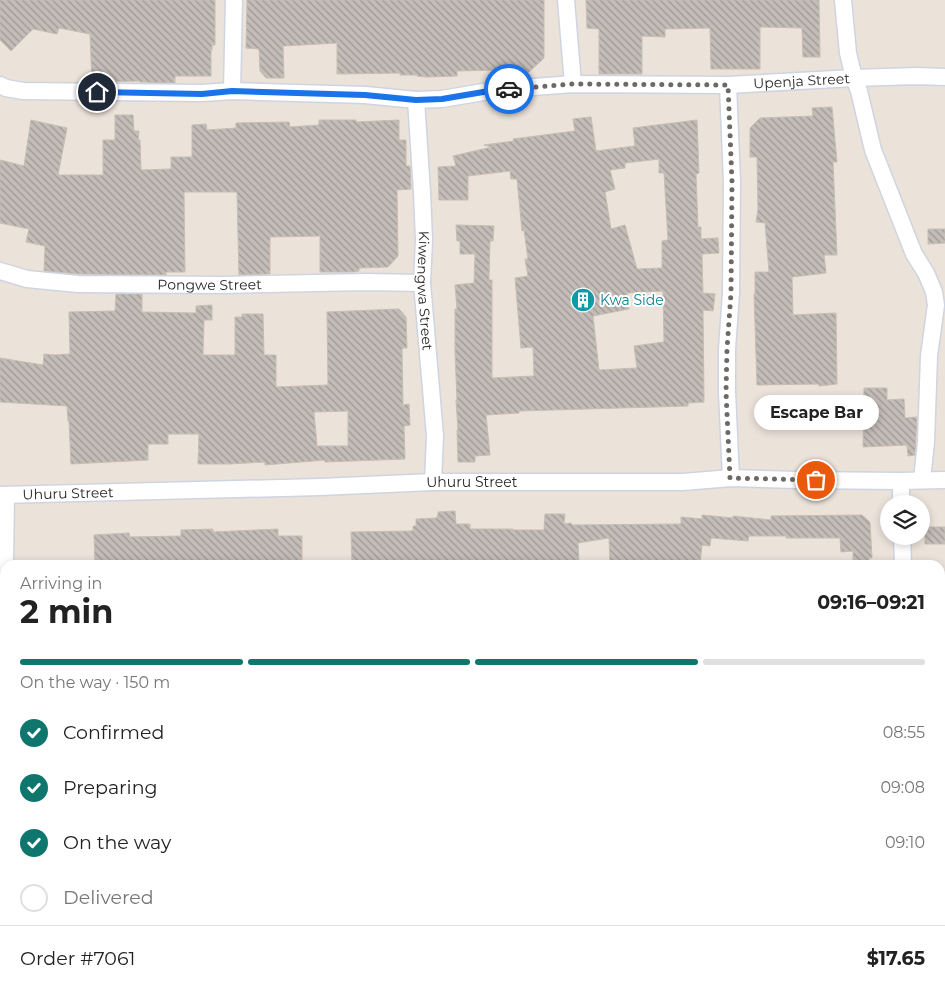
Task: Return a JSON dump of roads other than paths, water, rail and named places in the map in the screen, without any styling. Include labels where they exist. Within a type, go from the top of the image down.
[{"type":"street","points":[[232,91],[234,0]]},
{"type":"street","points":[[566,0],[573,84]]},
{"type":"street","points":[[843,0],[848,53],[873,150],[914,254],[926,273],[934,292],[939,316],[929,356],[926,442],[922,480]]},
{"type":"street","name":"Upenja Street","points":[[0,85],[23,91],[202,94],[232,91],[365,95],[416,100],[442,99],[495,90],[573,84],[728,85],[854,78],[945,77]]},
{"type":"street","points":[[728,85],[732,182],[731,293],[726,392],[730,478]]},
{"type":"street","name":"Kiwengwa Street","points":[[416,100],[424,240],[422,283],[434,436],[433,482]]},
{"type":"street","name":"Pongwe Street","points":[[0,271],[27,279],[78,284],[422,283]]},
{"type":"street","name":"Uhuru Street","points":[[3,495],[320,487],[433,482],[683,482],[730,478],[945,480]]},
{"type":"street","points":[[901,481],[901,495]]},
{"type":"street","points":[[3,495],[5,560]]},
{"type":"street","points":[[903,545],[904,560]]},
{"type":"place","name":"Kwa Side","points":[[583,300]]},
{"type":"place","name":"Escape Bar","points":[[816,480]]}]
